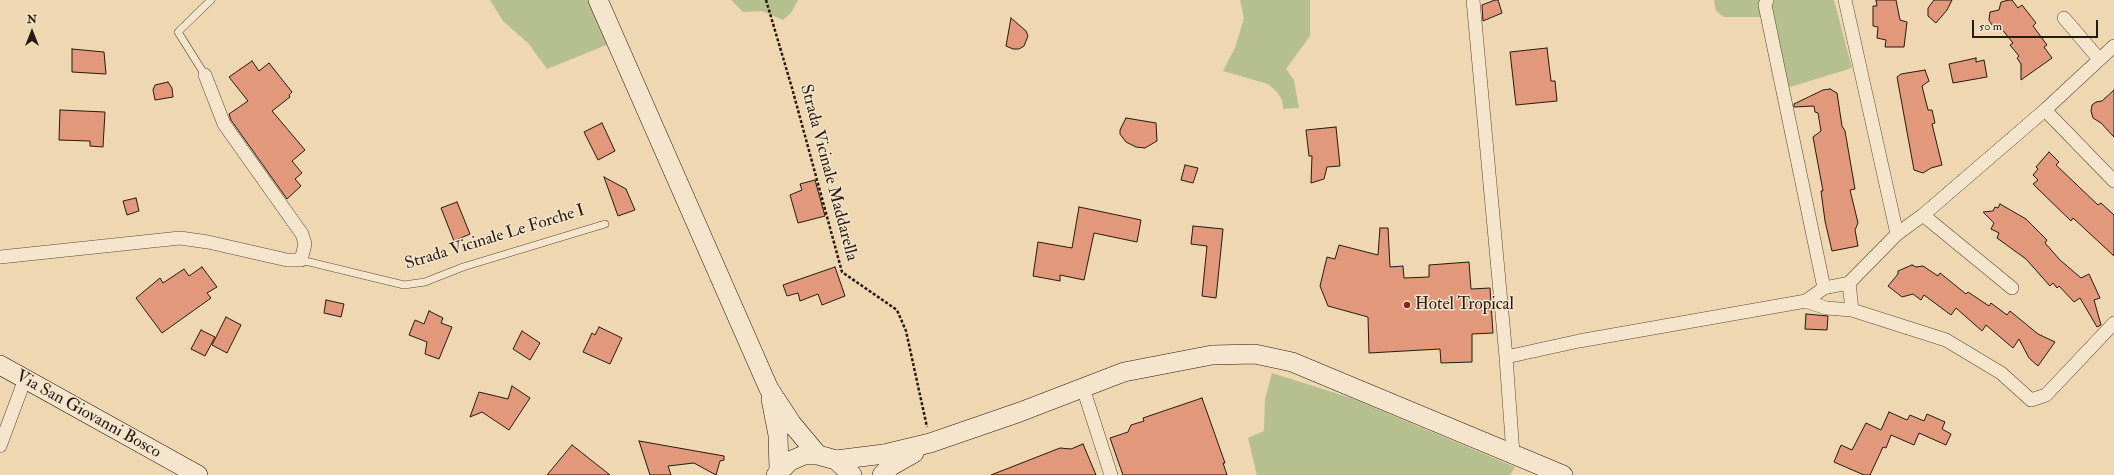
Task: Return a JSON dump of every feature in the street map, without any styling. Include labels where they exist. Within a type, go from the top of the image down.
[{"type":"main road","points":[[598,0],[769,390],[792,424],[818,455]]},
{"type":"main road","points":[[778,473],[790,461],[804,455],[818,455],[836,460],[884,454],[930,443],[1124,372],[1205,356],[1255,354],[1292,362],[1563,475]]},
{"type":"main road","name":"Via San Giovanni Bosco","points":[[0,365],[198,475]]},
{"type":"main road","points":[[769,390],[778,435],[778,473]]},
{"type":"main road","points":[[882,475],[891,466],[930,443]]},
{"type":"main road","points":[[836,460],[852,475]]},
{"type":"street","points":[[1473,0],[1506,357],[1513,454]]},
{"type":"street","points":[[1767,0],[1765,5],[1824,288]]},
{"type":"street","points":[[1845,0],[1898,234]]},
{"type":"street","points":[[2064,18],[2099,59]]},
{"type":"street","points":[[1506,357],[1579,341],[1806,301],[1824,288],[1849,283],[1898,234],[1923,215],[2045,110],[2114,46]]},
{"type":"street","points":[[205,75],[224,124],[302,234],[305,244],[301,260]]},
{"type":"street","points":[[2045,110],[2114,181]]},
{"type":"street","points":[[1923,215],[2012,288]]},
{"type":"street","name":"Strada Vicinale Le Forche I","points":[[0,257],[180,238],[208,242],[287,260],[301,260]]},
{"type":"street","points":[[1849,283],[1852,310]]},
{"type":"street","points":[[1806,301],[1826,308],[1852,310],[1946,340],[2001,373],[2031,400],[2046,395],[2114,323]]},
{"type":"street","points":[[0,446],[4,422],[25,379]]},
{"type":"street","points":[[1083,388],[1111,475]]},
{"type":"lane","points":[[205,75],[178,32],[211,0]]},
{"type":"lane","name":"Strada Vicinale Le Forche I","points":[[301,260],[404,285],[424,282],[463,267],[605,224]]},
{"type":"path","name":"Strada Vicinale Maddarella","points":[[766,0],[792,88],[842,272],[897,310],[906,331],[930,443]]},
{"type":"green space","points":[[490,0],[589,0],[609,44],[547,69],[528,43],[503,21]]},
{"type":"green space","points":[[731,0],[798,0],[791,13],[783,20],[762,11],[743,12]]},
{"type":"green space","points":[[1240,0],[1310,0],[1310,36],[1286,69],[1294,80],[1299,108],[1283,109],[1282,100],[1277,92],[1268,84],[1223,71],[1235,48],[1244,18]]},
{"type":"green space","points":[[1714,0],[1834,0],[1852,68],[1787,88],[1772,17],[1724,17],[1716,11]]},
{"type":"green space","points":[[1272,373],[1351,398],[1515,467],[1510,475],[1257,475],[1248,438],[1264,431],[1265,399]]},
{"type":"building","points":[[1498,0],[1502,13],[1483,21],[1482,5]]},
{"type":"building","points":[[1876,0],[1896,0],[1900,20],[1907,22],[1904,47],[1885,47],[1886,40],[1877,38],[1878,27],[1873,26],[1873,6],[1877,6]]},
{"type":"building","points":[[1934,0],[1952,0],[1947,10],[1936,23],[1928,16],[1928,8]]},
{"type":"building","points":[[2012,0],[2018,8],[2022,5],[2036,23],[2033,26],[2047,45],[2044,47],[2052,58],[2021,80],[2021,64],[2017,58],[2019,56],[2010,45],[2013,43],[2001,28],[1992,25],[1989,20],[1990,12],[1999,10],[2001,2]]},
{"type":"building","points":[[1011,18],[1026,31],[1028,36],[1024,46],[1019,49],[1013,49],[1006,46]]},
{"type":"building","points":[[1547,48],[1551,81],[1555,81],[1557,101],[1516,105],[1510,52]]},
{"type":"building","points":[[72,49],[104,52],[106,74],[72,72]]},
{"type":"building","points":[[1976,58],[1976,62],[1984,60],[1987,77],[1953,83],[1949,64]]},
{"type":"building","points":[[252,61],[259,71],[269,63],[292,92],[289,95],[290,97],[272,111],[305,150],[292,161],[302,173],[295,179],[301,186],[287,199],[231,120],[229,114],[248,101],[229,77]]},
{"type":"building","points":[[1925,70],[1929,81],[1922,86],[1928,110],[1932,110],[1935,123],[1932,124],[1942,165],[1931,168],[1923,173],[1914,170],[1897,77],[1901,74]]},
{"type":"building","points":[[168,82],[172,88],[173,97],[155,100],[153,90],[155,85]]},
{"type":"building","points":[[1830,89],[1837,93],[1842,126],[1845,131],[1855,189],[1850,190],[1858,223],[1855,230],[1858,246],[1832,251],[1825,221],[1821,191],[1823,191],[1813,137],[1821,131],[1818,113],[1815,112],[1814,106],[1794,107],[1794,104],[1823,90]]},
{"type":"building","points":[[2114,90],[2114,137],[2101,123],[2093,118],[2091,111],[2092,105],[2096,102],[2102,101]]},
{"type":"building","points":[[60,110],[105,112],[103,147],[90,146],[90,141],[59,140]]},
{"type":"building","points":[[1126,118],[1156,123],[1157,141],[1145,148],[1136,147],[1126,142],[1120,134],[1120,130]]},
{"type":"building","points":[[602,123],[615,151],[598,160],[584,132]]},
{"type":"building","points":[[1336,127],[1340,166],[1327,167],[1324,179],[1311,183],[1312,156],[1309,156],[1306,130]]},
{"type":"building","points":[[2049,152],[2059,162],[2056,165],[2098,205],[2101,203],[2114,215],[2114,256],[2073,218],[2071,221],[2033,184],[2038,180],[2033,175],[2038,169],[2036,167]]},
{"type":"building","points":[[1185,165],[1198,168],[1193,183],[1181,180]]},
{"type":"building","points":[[604,177],[626,189],[635,210],[618,216]]},
{"type":"building","points":[[815,180],[825,216],[798,223],[790,195],[802,190],[800,184]]},
{"type":"building","points":[[136,198],[139,211],[127,215],[123,201]]},
{"type":"building","points":[[457,202],[470,234],[454,241],[441,208]]},
{"type":"building","points":[[2000,204],[2026,219],[2047,240],[2045,243],[2060,260],[2081,278],[2089,274],[2100,298],[2094,300],[2101,325],[2097,327],[2080,298],[2074,302],[2059,286],[2057,288],[2053,283],[2050,286],[2026,259],[1997,238],[1999,233],[1991,229],[1994,223],[1983,212],[1993,211],[1995,207],[1998,208]]},
{"type":"building","points":[[1079,207],[1141,220],[1137,242],[1094,233],[1084,280],[1060,275],[1060,281],[1033,276],[1038,242],[1072,248]]},
{"type":"building","points":[[1193,226],[1223,229],[1216,298],[1202,296],[1207,246],[1191,244]]},
{"type":"building","points":[[1380,228],[1388,228],[1390,267],[1403,266],[1404,278],[1429,277],[1429,265],[1469,262],[1471,289],[1490,288],[1493,333],[1472,334],[1472,362],[1441,363],[1440,349],[1369,353],[1368,317],[1328,306],[1320,286],[1327,257],[1335,259],[1339,245],[1378,255]]},
{"type":"building","points":[[1912,265],[1916,267],[1923,266],[1938,276],[1940,273],[1966,294],[1968,292],[1989,306],[1991,303],[2007,315],[2010,311],[2038,334],[2055,342],[2038,366],[2029,358],[2019,339],[2013,348],[1986,325],[1982,331],[1956,308],[1951,315],[1924,295],[1921,300],[1913,294],[1902,297],[1888,286],[1898,274],[1898,271]]},
{"type":"building","points":[[202,267],[217,287],[207,293],[211,298],[162,333],[136,298],[160,278],[163,283],[184,269],[189,276]]},
{"type":"building","points":[[835,267],[845,296],[822,305],[818,294],[800,301],[798,293],[787,296],[783,285]]},
{"type":"building","points":[[326,300],[344,304],[341,317],[324,313]]},
{"type":"building","points":[[429,311],[443,318],[441,323],[452,327],[439,359],[425,354],[427,342],[409,335],[415,320],[424,324]]},
{"type":"building","points":[[1806,314],[1828,316],[1827,330],[1805,329]]},
{"type":"building","points":[[226,317],[241,325],[227,353],[212,345]]},
{"type":"building","points":[[599,327],[622,338],[610,364],[583,352],[592,333],[595,335]]},
{"type":"building","points":[[201,330],[215,337],[205,356],[191,349]]},
{"type":"building","points":[[522,331],[540,343],[530,360],[513,349]]},
{"type":"building","points":[[512,386],[530,398],[509,430],[482,412],[470,417],[479,392],[508,399]]},
{"type":"building","points":[[1202,398],[1225,463],[1223,463],[1227,475],[1123,475],[1110,438],[1128,432],[1131,425],[1144,421],[1143,418]]},
{"type":"building","points":[[1889,412],[1907,420],[1910,415],[1924,421],[1927,414],[1945,422],[1942,429],[1951,434],[1946,445],[1919,433],[1914,445],[1891,435],[1886,448],[1883,447],[1870,475],[1864,475],[1834,462],[1841,445],[1852,450],[1866,423],[1881,430]]},
{"type":"building","points":[[639,441],[724,456],[724,460],[720,461],[716,475],[694,463],[668,466],[671,475],[650,475]]},
{"type":"building","points":[[1083,444],[1096,475],[991,475],[1060,448],[1071,449]]},
{"type":"building","points":[[572,445],[610,475],[547,475]]},
{"type":"place","name":"Hotel Tropical","points":[[1407,305]]}]
